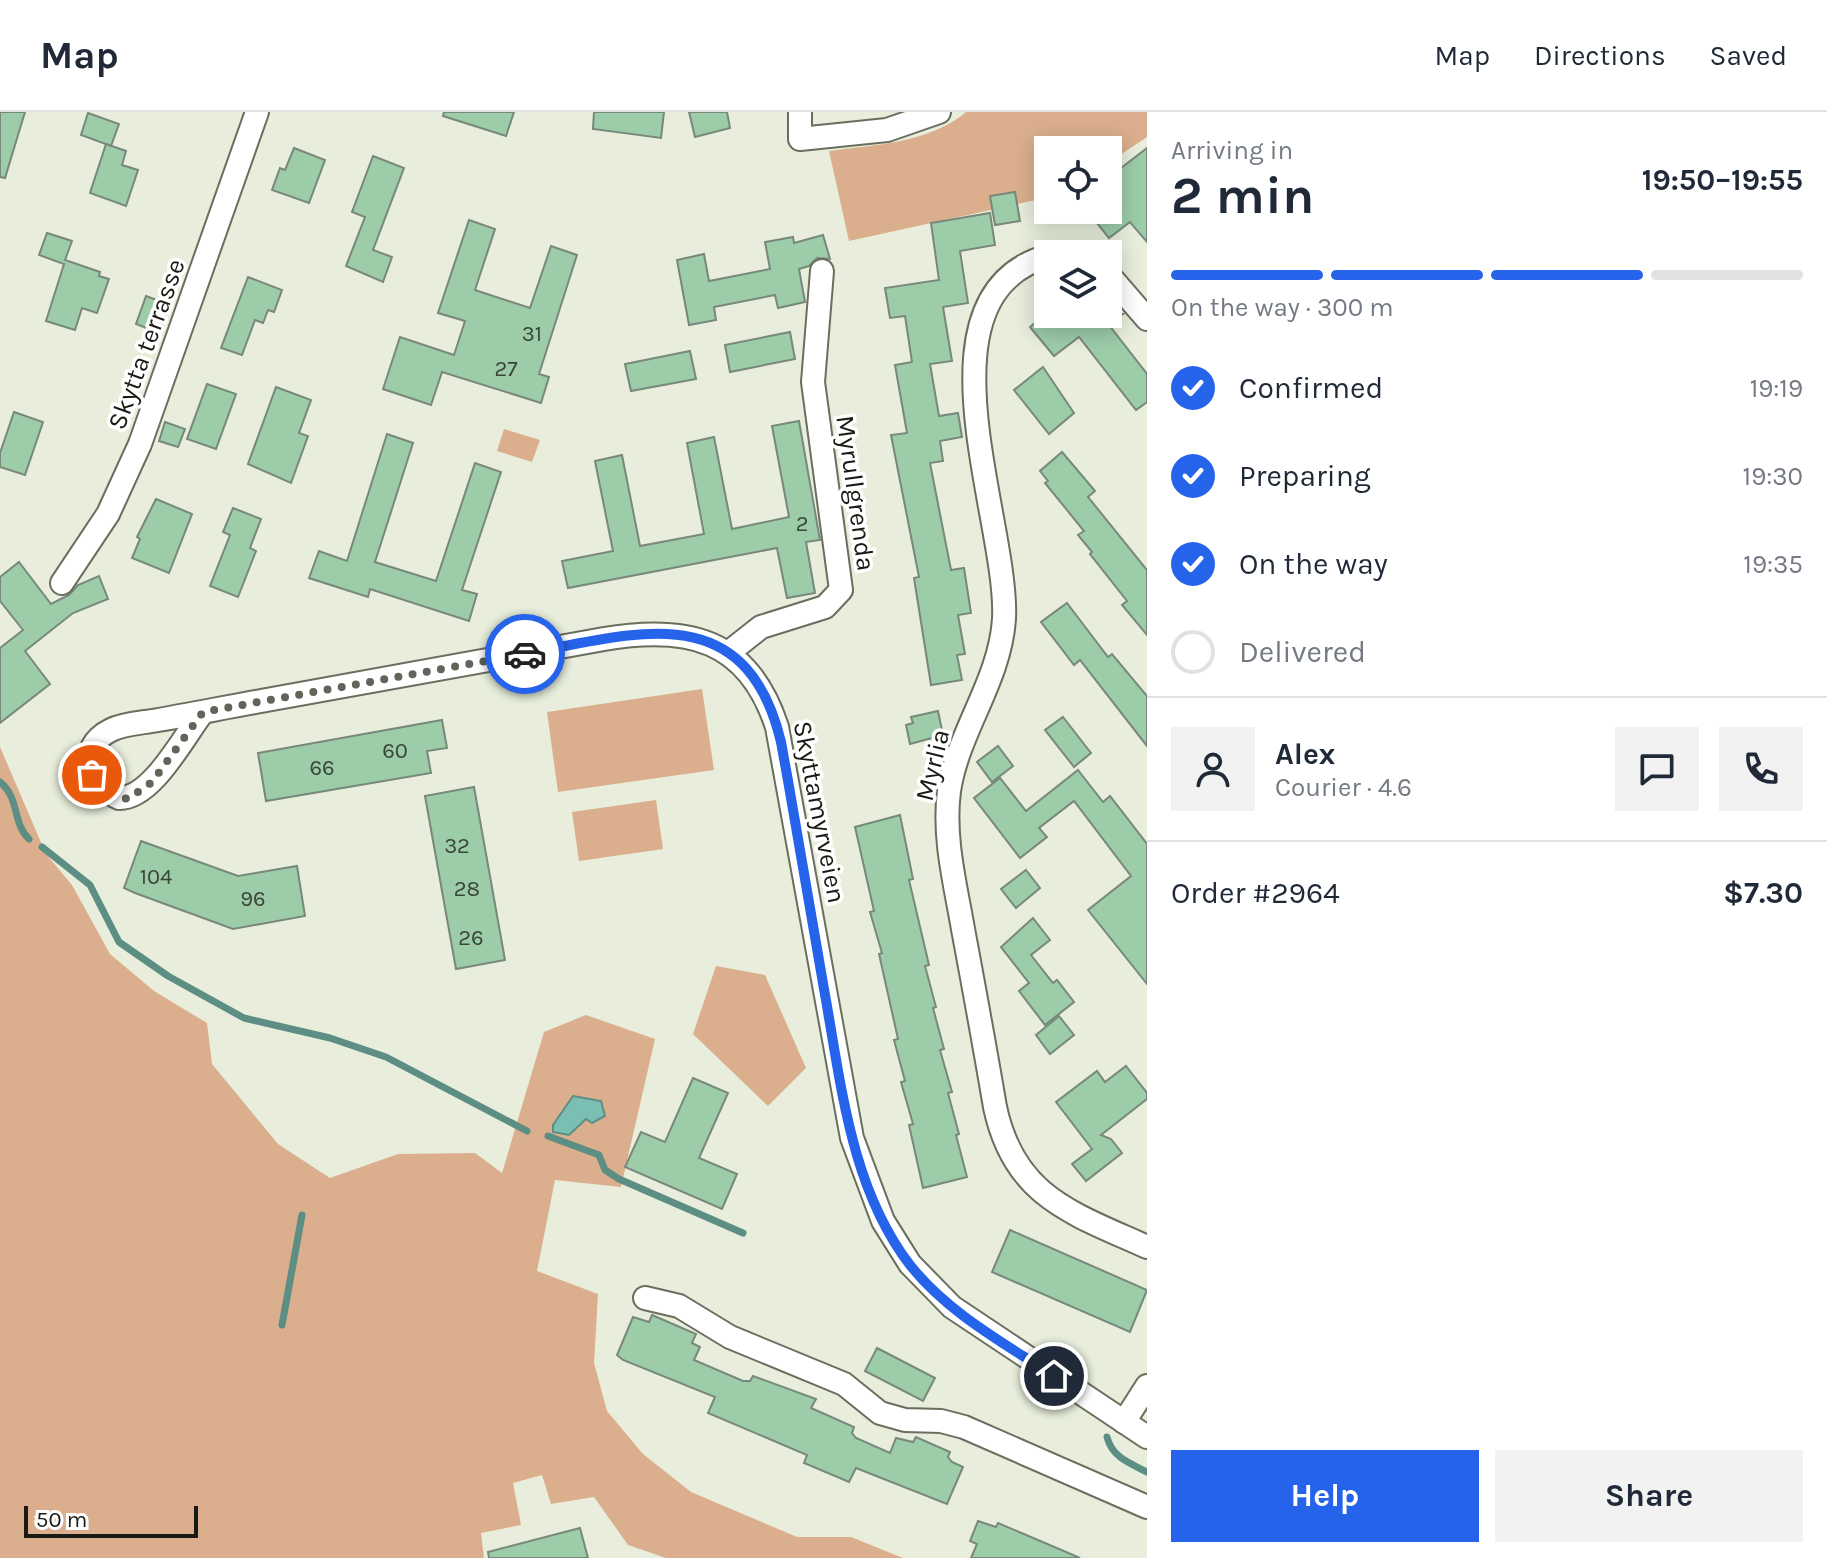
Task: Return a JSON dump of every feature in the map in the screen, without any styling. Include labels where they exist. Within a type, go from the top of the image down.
[{"type":"street","name":"Skytta terrasse","points":[[62,583],[108,514],[140,444],[257,112]]},
{"type":"street","points":[[800,112],[800,139],[887,130],[939,112]]},
{"type":"street","name":"Myrlia","points":[[1034,263],[1016,271],[990,302],[978,330],[974,390],[1003,570],[1004,621],[995,664],[954,769],[947,832],[995,1107],[1009,1150],[1024,1176],[1053,1203],[1147,1247]]},
{"type":"street","name":"Myrullgrenda","points":[[728,653],[761,627],[825,607],[841,590],[813,382],[822,271]]},
{"type":"street","points":[[1122,290],[1147,319]]},
{"type":"street","name":"Skyttamyrveien","points":[[203,712],[152,782],[136,796],[119,798],[96,783],[89,756],[98,740],[108,732],[203,712],[642,633],[686,635],[728,653],[756,682],[777,727],[852,1138],[874,1205],[918,1274],[974,1324],[1147,1437]]},
{"type":"street","points":[[645,1298],[671,1303],[730,1337],[844,1384],[880,1413],[905,1420],[941,1421],[964,1427],[1147,1507]]},
{"type":"street","points":[[1124,1422],[1147,1386]]},
{"type":"shaded area","points":[[966,112],[1147,112],[1147,137],[1122,154],[1122,136],[1034,136],[1034,200],[849,241],[829,151],[900,141],[952,122]]},
{"type":"shaded area","points":[[504,429],[540,440],[532,462],[497,451]]},
{"type":"shaded area","points":[[702,689],[714,770],[558,792],[547,712]]},
{"type":"shaded area","points":[[0,747],[46,854],[72,885],[110,954],[154,991],[207,1023],[212,1064],[278,1144],[330,1178],[398,1154],[475,1153],[502,1173],[544,1032],[586,1015],[655,1039],[621,1187],[555,1180],[537,1271],[598,1294],[594,1363],[607,1411],[643,1454],[691,1492],[797,1537],[851,1537],[903,1558],[666,1558],[628,1545],[594,1497],[551,1504],[542,1475],[513,1483],[521,1525],[481,1533],[484,1558],[0,1558]]},
{"type":"shaded area","points":[[656,800],[663,849],[579,861],[572,812]]},
{"type":"shaded area","points":[[716,966],[765,975],[806,1068],[768,1106],[693,1034]]},
{"type":"water","points":[[573,1096],[601,1101],[605,1116],[592,1123],[586,1119],[569,1135],[553,1132],[553,1125]]},
{"type":"building","points":[[0,112],[25,112],[5,178],[0,177]]},
{"type":"building","points":[[444,112],[514,112],[506,136],[443,116]]},
{"type":"building","points":[[594,112],[664,112],[661,138],[593,129]]},
{"type":"building","points":[[689,112],[727,112],[730,128],[695,137]]},
{"type":"building","points":[[88,113],[119,124],[111,146],[81,135]]},
{"type":"building","points":[[106,144],[126,151],[122,165],[138,170],[126,206],[90,193]]},
{"type":"building","points":[[294,148],[325,160],[309,203],[272,190],[280,168],[285,170]]},
{"type":"building","points":[[1147,148],[1147,242],[1130,222],[1109,238],[1098,224],[1122,224],[1122,167]]},
{"type":"building","points":[[373,156],[404,168],[373,250],[392,257],[383,282],[346,266],[365,217],[352,212]]},
{"type":"building","points":[[1015,192],[1020,221],[995,225],[990,196]]},
{"type":"building","points":[[990,213],[995,245],[960,251],[968,303],[943,307],[952,361],[930,364],[939,416],[958,413],[962,437],[940,441],[943,461],[930,463],[951,570],[964,568],[971,613],[958,615],[965,654],[957,655],[962,680],[931,685],[914,578],[919,577],[891,435],[907,433],[895,365],[912,362],[905,316],[890,318],[885,288],[939,280],[931,223]]},
{"type":"building","points":[[469,220],[495,229],[475,290],[530,308],[551,246],[577,255],[539,374],[549,377],[541,403],[442,372],[431,405],[383,389],[400,337],[454,355],[465,321],[438,313]]},
{"type":"building","points":[[47,233],[72,241],[65,260],[100,272],[99,276],[109,279],[97,313],[82,308],[75,330],[46,321],[64,264],[39,255]]},
{"type":"building","points":[[823,235],[830,259],[817,258],[809,266],[799,269],[805,302],[778,308],[775,295],[714,307],[716,320],[689,325],[677,260],[704,254],[709,281],[770,269],[765,242],[793,237],[794,243]]},
{"type":"building","points":[[248,277],[282,290],[274,312],[268,310],[263,323],[255,320],[242,355],[221,348]]},
{"type":"building","points":[[146,296],[170,305],[159,333],[136,324]]},
{"type":"building","points":[[1034,324],[1034,328],[1111,328],[1147,374],[1147,402],[1136,410],[1079,337],[1054,356],[1030,327]]},
{"type":"building","points":[[790,332],[795,359],[730,372],[725,345]]},
{"type":"building","points":[[690,351],[696,379],[631,391],[625,364]]},
{"type":"building","points":[[1043,367],[1074,413],[1049,434],[1014,390]]},
{"type":"building","points":[[207,384],[236,394],[216,449],[187,439]]},
{"type":"building","points":[[276,387],[311,400],[299,433],[308,436],[291,483],[248,464]]},
{"type":"building","points":[[14,412],[43,422],[25,475],[0,467],[0,453]]},
{"type":"building","points":[[799,421],[820,540],[806,542],[815,593],[787,598],[777,548],[568,588],[562,561],[613,551],[595,461],[622,455],[640,546],[704,534],[687,443],[714,437],[732,529],[789,517],[772,426]]},
{"type":"building","points":[[165,422],[185,429],[178,447],[159,441]]},
{"type":"building","points":[[387,434],[413,443],[375,562],[436,581],[475,463],[501,472],[462,590],[477,594],[469,621],[370,589],[368,597],[309,578],[319,551],[347,561]]},
{"type":"building","points":[[1062,452],[1095,491],[1088,497],[1147,570],[1147,635],[1122,605],[1127,601],[1078,535],[1084,531],[1045,483],[1048,481],[1040,471]]},
{"type":"building","points":[[156,499],[192,514],[169,573],[132,558],[140,539],[137,537]]},
{"type":"building","points":[[233,508],[261,519],[250,548],[256,551],[238,597],[210,586],[230,535],[223,532]]},
{"type":"building","points":[[19,562],[51,604],[69,595],[78,585],[99,576],[108,599],[73,613],[25,651],[50,684],[0,723],[0,648],[23,630],[0,601],[0,577]]},
{"type":"building","points":[[1067,603],[1108,657],[1112,654],[1147,696],[1147,746],[1080,660],[1074,665],[1041,622]]},
{"type":"building","points":[[938,711],[943,735],[910,744],[906,725],[913,723],[911,717]]},
{"type":"building","points":[[1063,717],[1091,753],[1074,767],[1045,730]]},
{"type":"building","points":[[442,720],[447,748],[427,751],[431,773],[266,801],[258,753]]},
{"type":"building","points":[[998,746],[1013,766],[992,782],[977,762]]},
{"type":"building","points":[[1078,770],[1103,802],[1110,796],[1147,844],[1147,984],[1088,910],[1131,876],[1074,801],[1039,828],[1047,837],[1020,858],[974,798],[1000,778],[1026,811]]},
{"type":"building","points":[[474,787],[505,960],[456,969],[425,796]]},
{"type":"building","points":[[900,815],[913,879],[909,880],[929,965],[925,966],[944,1049],[940,1050],[952,1092],[948,1093],[967,1177],[923,1188],[909,1125],[913,1124],[901,1082],[905,1081],[894,1040],[898,1039],[879,954],[882,953],[870,912],[874,911],[855,827]]},
{"type":"building","points":[[141,841],[238,876],[297,866],[305,916],[233,929],[124,888]]},
{"type":"building","points":[[1026,870],[1040,888],[1016,908],[1001,889]]},
{"type":"building","points":[[1033,918],[1050,940],[1031,955],[1053,983],[1057,980],[1074,1002],[1045,1025],[1019,991],[1029,983],[1001,947]]},
{"type":"building","points":[[1059,1016],[1074,1035],[1050,1054],[1036,1035]]},
{"type":"building","points":[[1126,1066],[1147,1093],[1147,1099],[1101,1135],[1111,1139],[1122,1153],[1086,1181],[1072,1164],[1092,1149],[1056,1102],[1097,1071],[1105,1082]]},
{"type":"building","points":[[693,1078],[728,1093],[699,1158],[737,1174],[722,1209],[625,1167],[641,1132],[665,1142]]},
{"type":"building","points":[[1010,1230],[1147,1290],[1130,1332],[992,1272]]},
{"type":"building","points":[[652,1315],[696,1334],[692,1343],[700,1347],[694,1360],[743,1381],[750,1381],[753,1376],[816,1399],[811,1408],[854,1427],[852,1433],[856,1438],[890,1453],[896,1438],[913,1442],[916,1437],[950,1452],[948,1457],[952,1462],[963,1467],[947,1504],[856,1468],[849,1482],[804,1463],[807,1455],[708,1413],[715,1397],[623,1360],[617,1355],[633,1317],[649,1322]]},
{"type":"building","points":[[877,1348],[935,1378],[923,1401],[865,1371]]},
{"type":"building","points":[[978,1521],[996,1527],[998,1523],[1080,1558],[971,1558],[977,1544],[970,1541]]},
{"type":"building","points":[[580,1528],[588,1558],[489,1558],[488,1552]]},
{"type":"waterway","points":[[0,782],[11,795],[20,826],[29,839]]},
{"type":"waterway","points":[[42,847],[90,885],[119,942],[168,976],[244,1018],[330,1038],[386,1057],[527,1131]]},
{"type":"waterway","points":[[548,1136],[599,1155],[605,1170],[619,1179],[743,1233]]},
{"type":"waterway","points":[[282,1325],[302,1215]]},
{"type":"waterway","points":[[1107,1437],[1117,1454],[1147,1472]]},
{"type":"way so far","points":[[92,775],[108,794],[128,799],[152,782],[203,712],[525,654]]},
{"type":"route","points":[[525,654],[642,633],[672,632],[713,644],[738,661],[756,682],[773,713],[781,742],[840,1079],[852,1138],[874,1205],[899,1250],[939,1295],[981,1329],[1054,1376]]}]
